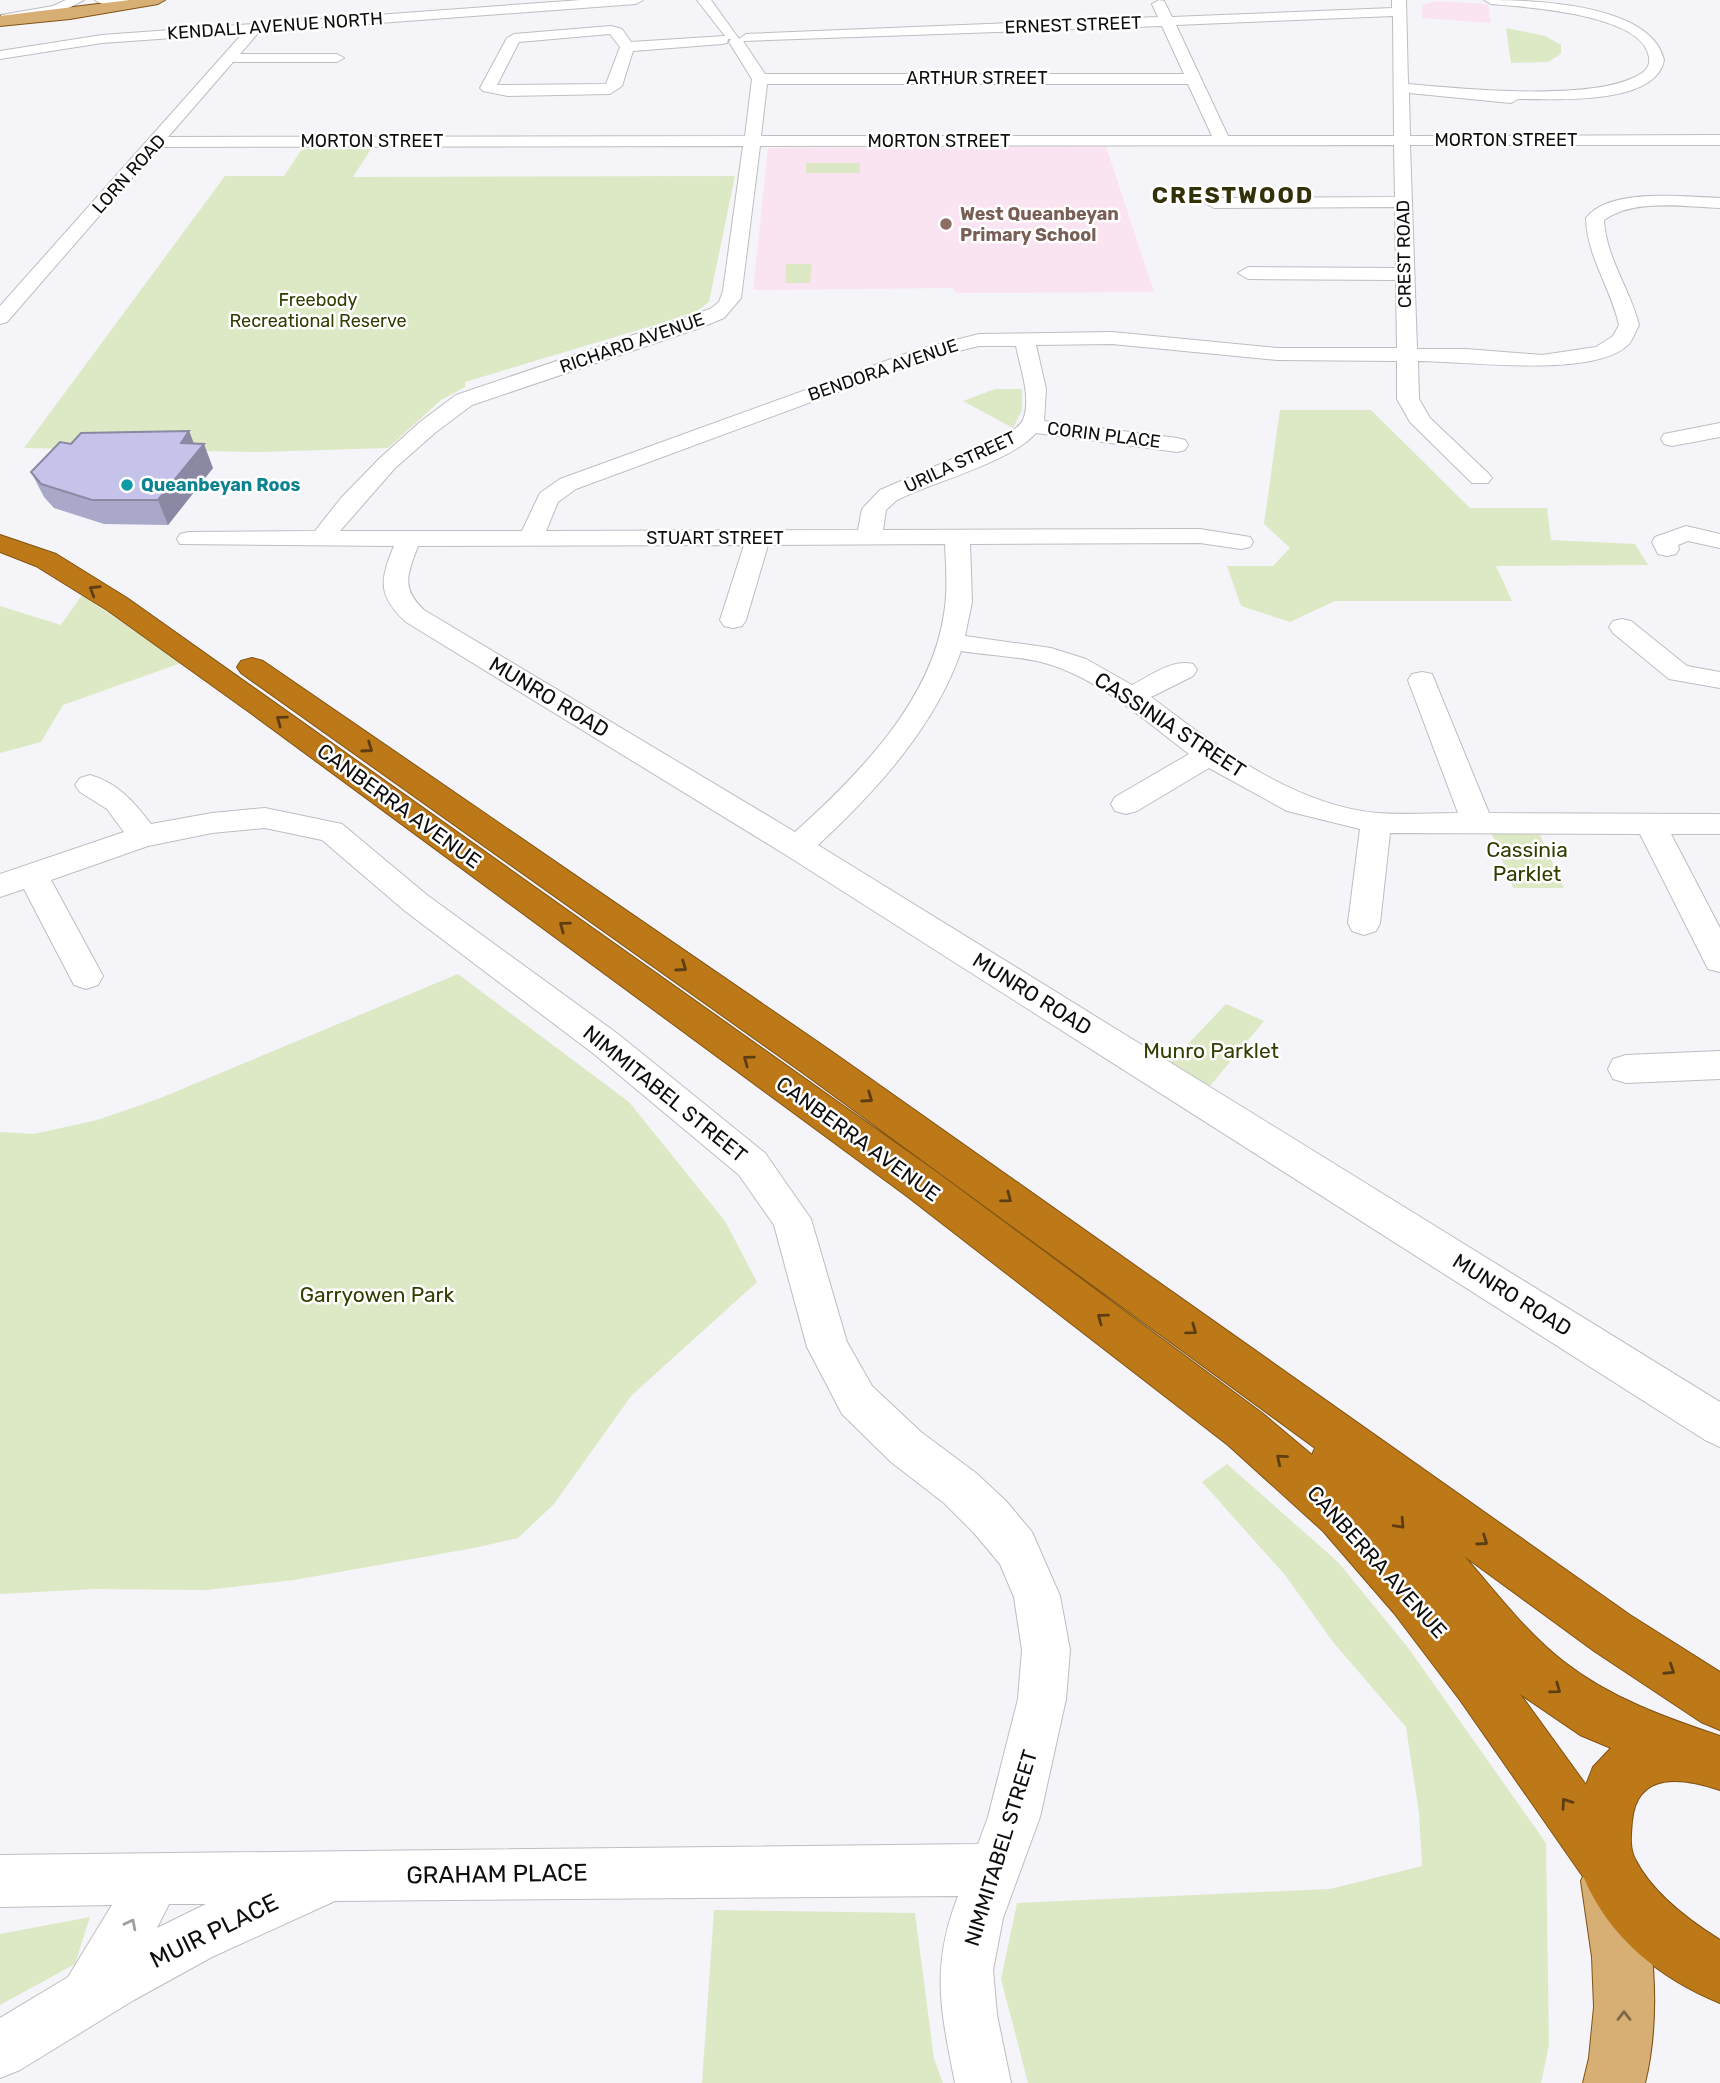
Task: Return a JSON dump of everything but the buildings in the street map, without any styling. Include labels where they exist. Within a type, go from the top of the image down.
[{"type":"highway","name":"CANBERRA AVENUE","points":[[0,518],[79,552],[158,601],[817,1062],[1612,1633],[1720,1703]]},
{"type":"highway","name":"CANBERRA AVENUE","points":[[0,542],[46,560],[117,604],[241,691],[923,1185],[1245,1429],[1294,1470],[1340,1515],[1404,1587],[1488,1696],[1631,1901],[1666,1938],[1695,1960],[1720,1973]]},
{"type":"highway","name":"CANBERRA AVENUE","points":[[1268,1386],[1413,1536],[1513,1652],[1545,1681],[1599,1716],[1704,1757]]},
{"type":"highway","points":[[1606,1862],[1603,1823],[1615,1784],[1639,1760],[1654,1754],[1704,1757]]},
{"type":"main road","points":[[2,19],[90,4],[139,0]]},
{"type":"main road","points":[[90,4],[158,0]]},
{"type":"main road","points":[[1606,1862],[1621,1953],[1625,2006],[1623,2039],[1614,2083]]},
{"type":"street","name":"KENDALL AVENUE NORTH","points":[[0,55],[103,39],[636,0]]},
{"type":"street","points":[[704,0],[760,79]]},
{"type":"street","points":[[1157,0],[1222,140]]},
{"type":"street","points":[[1491,0],[1567,10],[1620,12],[1588,15]]},
{"type":"street","name":"ERNEST STREET","points":[[627,47],[734,39],[1167,21],[1400,6]]},
{"type":"street","name":"CREST ROAD","points":[[1400,6],[1402,202],[1410,407],[1421,422],[1480,478]]},
{"type":"street","points":[[1400,88],[1563,99],[1608,95],[1640,87],[1660,77],[1668,68],[1661,44],[1648,29],[1567,10]]},
{"type":"street","name":"LORN ROAD","points":[[0,318],[232,58],[256,27]]},
{"type":"street","points":[[611,30],[617,32],[627,47],[614,86],[606,91],[500,91],[488,87],[512,40],[519,36],[611,30]]},
{"type":"street","points":[[232,58],[337,58]]},
{"type":"street","name":"ARTHUR STREET","points":[[760,79],[1194,79]]},
{"type":"street","name":"RICHARD AVENUE","points":[[322,539],[335,518],[391,462],[434,421],[464,400],[690,325],[725,308],[733,291],[760,79]]},
{"type":"street","name":"MORTON STREET","points":[[158,142],[1720,140]]},
{"type":"street","points":[[1214,203],[1402,202]]},
{"type":"street","name":"BENDORA AVENUE","points":[[531,538],[548,498],[568,484],[943,347],[979,340],[1112,338],[1278,355],[1466,355],[1558,360],[1590,356],[1615,346],[1629,325],[1619,288],[1603,262],[1594,231],[1595,218],[1601,212],[1634,203],[1720,203]]},
{"type":"street","points":[[1248,273],[1405,274]]},
{"type":"street","name":"URILA STREET","points":[[870,538],[873,513],[886,498],[993,451],[1031,426],[1035,396],[1025,339]]},
{"type":"street","name":"CORIN PLACE","points":[[1031,426],[1177,445]]},
{"type":"street","points":[[1672,439],[1720,430]]},
{"type":"street","points":[[1667,549],[1664,542],[1686,533],[1720,541]]},
{"type":"street","name":"STUART STREET","points":[[188,539],[1200,536],[1241,542]]},
{"type":"street","name":"MUNRO ROAD","points":[[409,538],[394,585],[401,605],[797,846],[1720,1426]]},
{"type":"street","points":[[733,620],[758,538]]},
{"type":"street","points":[[797,846],[847,802],[905,727],[926,695],[951,642],[959,601],[957,538]]},
{"type":"street","points":[[1622,627],[1679,673],[1720,680]]},
{"type":"street","name":"CASSINIA STREET","points":[[951,642],[1059,658],[1076,665],[1131,696],[1209,755],[1298,804],[1376,822],[1478,825],[1720,824]]},
{"type":"street","points":[[1131,696],[1183,670]]},
{"type":"street","points":[[1422,680],[1478,825]]},
{"type":"street","points":[[1126,804],[1209,755]]},
{"type":"street","points":[[90,785],[118,802],[144,836]]},
{"type":"street","name":"NIMMITABEL STREET","points":[[15,880],[144,836],[212,823],[265,818],[331,831],[416,903],[606,1044],[752,1164],[792,1219],[828,1347],[857,1400],[906,1447],[983,1509],[1016,1548],[1032,1579],[1044,1636],[1045,1681],[1014,1817],[971,1936],[966,1970],[969,2015],[983,2083]]},
{"type":"street","points":[[1364,923],[1376,822]]},
{"type":"street","points":[[1650,824],[1720,960]]},
{"type":"street","points":[[15,880],[86,976]]},
{"type":"street","points":[[1626,1069],[1720,1065]]},
{"type":"street","name":"GRAHAM PLACE","points":[[0,1881],[994,1870]]},
{"type":"street","name":"MUIR PLACE","points":[[0,2050],[80,2001],[246,1913],[315,1885],[355,1875]]},
{"type":"street","name":"MUIR PLACE","points":[[80,2001],[107,1969],[154,1879]]},
{"type":"shaded area","points":[[1437,1],[1488,4],[1491,23],[1422,18],[1422,5]]},
{"type":"shaded area","name":"West Queanbeyan Primary School","points":[[1106,146],[1154,292],[956,293],[953,288],[753,290],[768,148]]},
{"type":"green space","points":[[1506,28],[1545,36],[1561,45],[1561,54],[1548,62],[1511,63]]},
{"type":"green space","name":"Freebody Recreational Reserve","points":[[302,149],[371,149],[353,177],[735,176],[709,302],[697,311],[665,322],[465,382],[465,387],[441,400],[388,448],[261,452],[24,448],[225,176],[284,176]]},
{"type":"green space","points":[[806,163],[860,163],[860,173],[806,173]]},
{"type":"green space","points":[[786,264],[812,264],[810,283],[785,283]]},
{"type":"green space","points":[[995,389],[1022,389],[1022,410],[1013,428],[963,401]]},
{"type":"green space","points":[[1280,410],[1371,410],[1470,508],[1547,508],[1551,540],[1635,544],[1648,565],[1496,566],[1512,601],[1335,601],[1290,622],[1241,606],[1227,566],[1273,566],[1290,548],[1264,524]]},
{"type":"green space","points":[[82,595],[181,663],[63,705],[41,742],[0,753],[0,606],[61,625]]},
{"type":"green space","name":"Cassinia Parklet","points":[[1488,824],[1535,824],[1564,888],[1513,888]]},
{"type":"green space","name":"Garryowen Park","points":[[458,974],[629,1102],[725,1221],[757,1282],[631,1396],[554,1504],[518,1538],[294,1580],[207,1590],[95,1589],[0,1594],[0,1132],[34,1134],[97,1120],[158,1099]]},
{"type":"green space","name":"Munro Parklet","points":[[1226,1004],[1264,1021],[1210,1086],[1170,1063]]},
{"type":"green space","points":[[1227,1464],[1338,1562],[1409,1649],[1546,1843],[1549,2045],[1541,2083],[1028,2083],[1001,1979],[1017,1903],[1330,1889],[1422,1866],[1419,1813],[1406,1727],[1333,1642],[1285,1575],[1202,1482]]},
{"type":"green space","points":[[714,1910],[915,1913],[934,2059],[943,2083],[702,2083]]},
{"type":"green space","points":[[90,1917],[75,1964],[0,2005],[0,1934]]},
{"type":"place","name":"West Queanbeyan Primary School","points":[[946,224]]},
{"type":"place","name":"Queanbeyan Roos","points":[[127,485]]},
{"type":"district","name":"CRESTWOOD","points":[[1233,195]]}]
